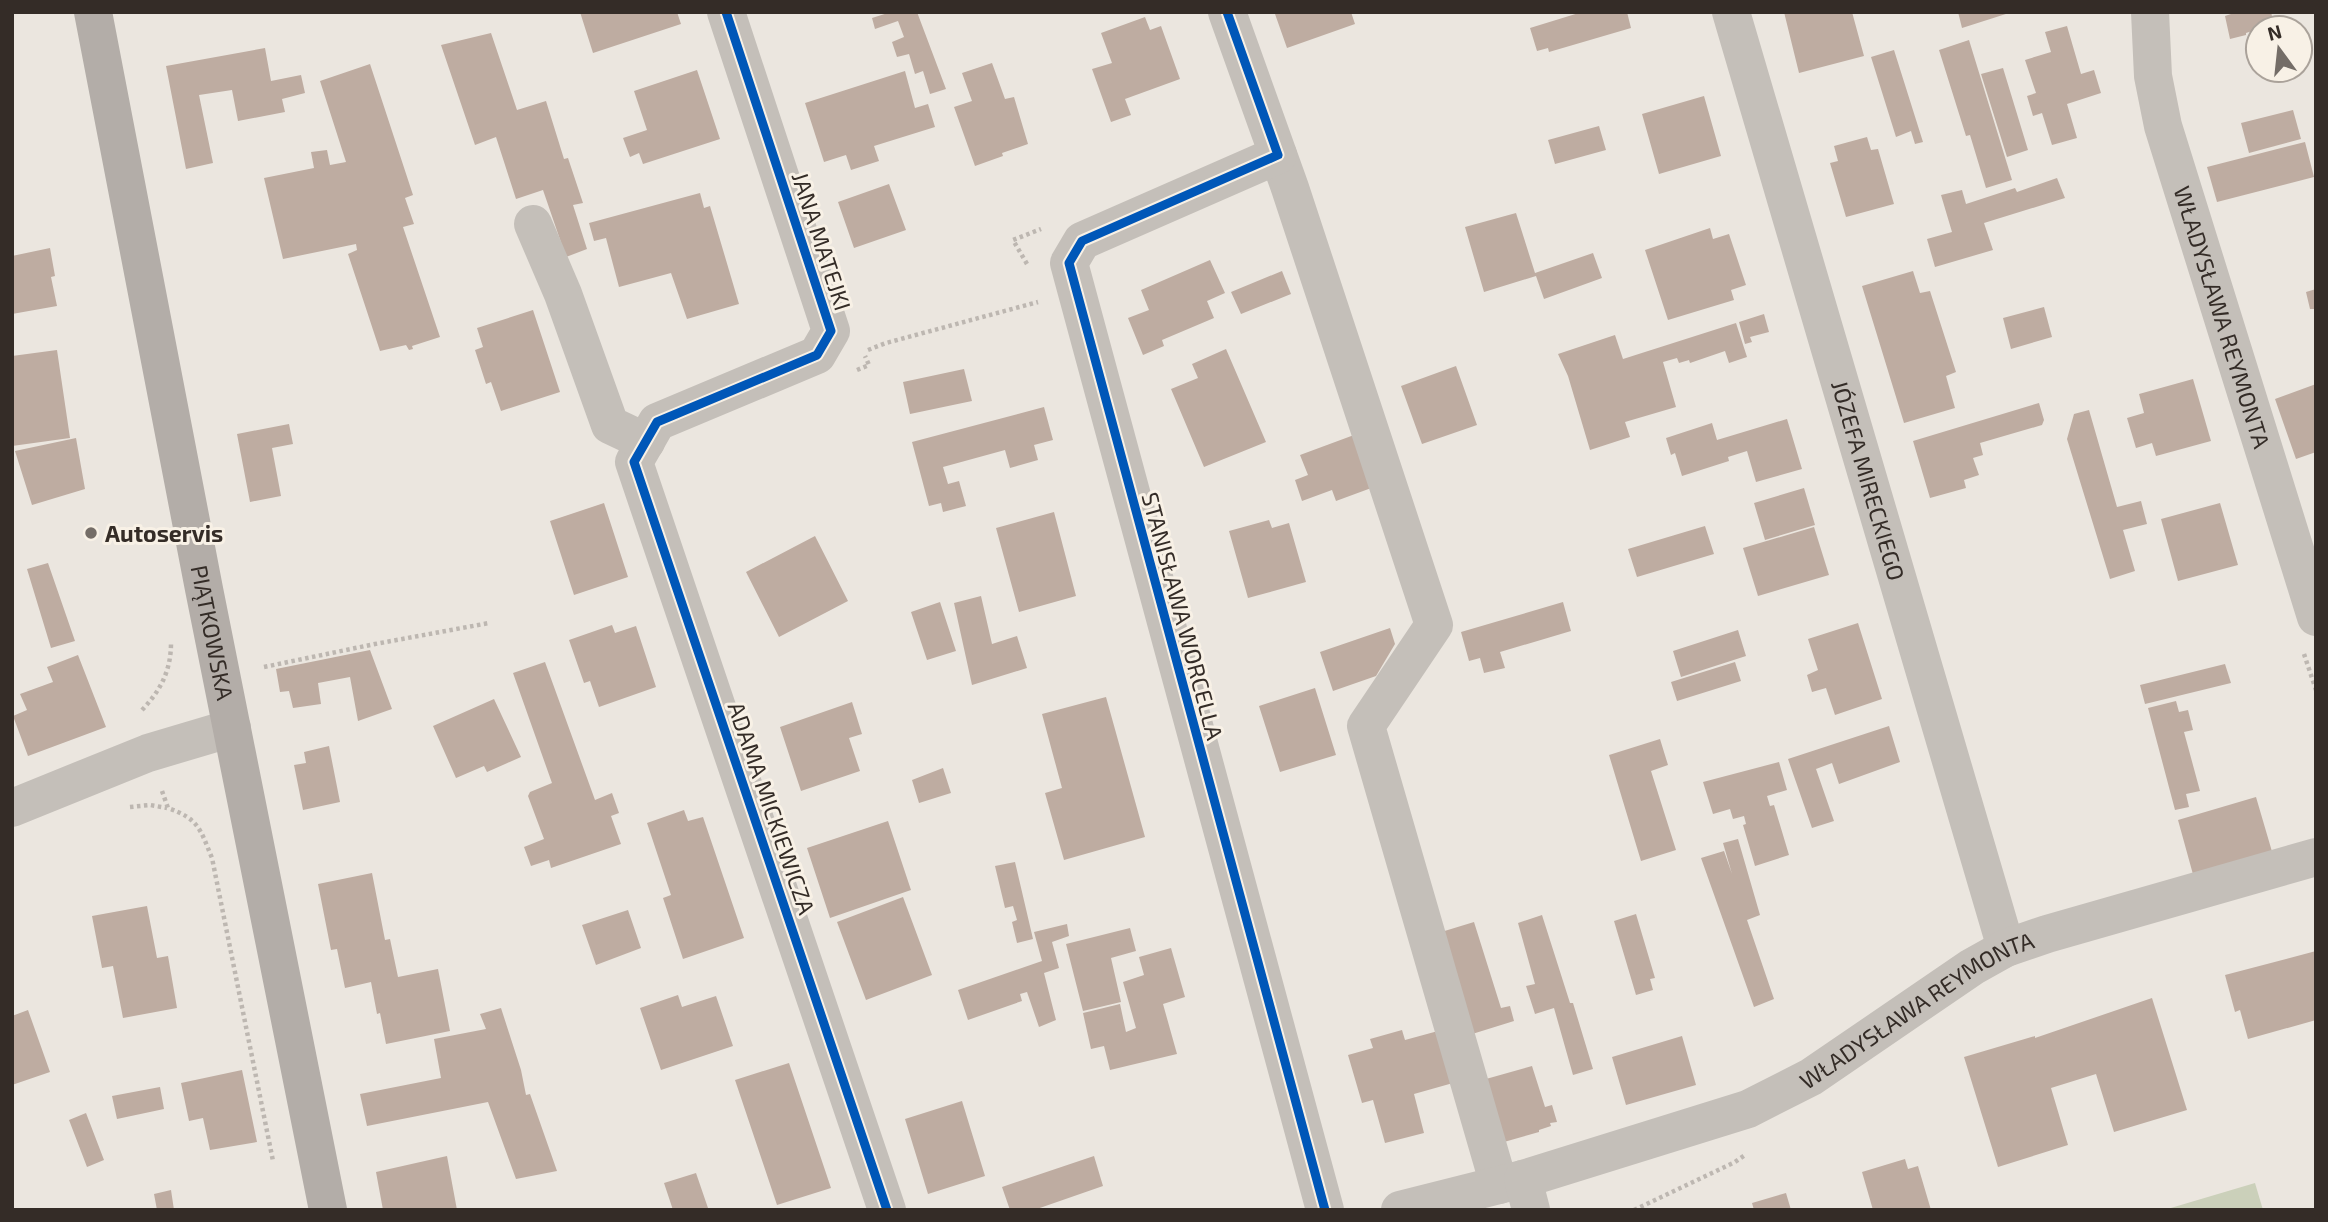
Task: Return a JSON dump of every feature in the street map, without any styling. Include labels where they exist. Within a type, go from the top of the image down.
[{"type":"main road","name":"PIĄTKOWSKA","points":[[93,12],[328,1210]]},
{"type":"street","name":"JANA MATEJKI","points":[[651,432],[817,355],[831,331],[726,12]]},
{"type":"street","points":[[1227,12],[1278,155],[1434,625],[1366,726],[1518,1191]]},
{"type":"street","name":"JÓZEFA MIRECKIEGO","points":[[1731,12],[2006,948]]},
{"type":"street","name":"WŁADYSŁAWA REYMONTA","points":[[2150,12],[2153,76],[2163,127],[2316,617]]},
{"type":"street","name":"STANISŁAWA WORCELLA","points":[[1278,155],[1082,241],[1069,263],[1325,1210]]},
{"type":"street","points":[[533,224],[563,294],[610,425],[651,432]]},
{"type":"street","name":"ADAMA MICKIEWICZA","points":[[651,432],[634,462],[887,1210]]},
{"type":"street","points":[[12,808],[148,753],[232,728]]},
{"type":"street","name":"WŁADYSŁAWA REYMONTA","points":[[1401,1210],[1518,1191],[1718,1120],[1781,1094],[1811,1077],[1972,967],[2006,948],[2316,857]]},
{"type":"path","points":[[886,343],[1047,299]]},
{"type":"path","points":[[856,371],[869,366],[864,352]]},
{"type":"path","points":[[264,667],[489,624]]},
{"type":"path","points":[[171,641],[171,660],[165,679],[151,701],[135,718],[168,808],[185,814],[199,827],[212,858],[275,1169]]},
{"type":"path","points":[[1634,1210],[1735,1162],[1746,1154]]},
{"type":"green space","points":[[2255,1183],[2263,1210],[2164,1210]]},
{"type":"building","points":[[580,12],[677,12],[681,24],[593,53]]},
{"type":"building","points":[[891,12],[917,12],[946,89],[930,94],[923,71],[915,74],[909,54],[897,57],[892,42],[904,37],[898,21],[875,29],[872,18]]},
{"type":"building","points":[[1351,12],[1355,24],[1287,48],[1275,14]]},
{"type":"building","points":[[1582,12],[1627,12],[1631,28],[1549,52],[1548,48],[1537,51],[1530,28]]},
{"type":"building","points":[[1784,12],[1852,12],[1864,56],[1799,73]]},
{"type":"building","points":[[1958,12],[2009,12],[2009,13],[1962,28]]},
{"type":"building","points":[[2237,12],[2272,14],[2244,14],[2244,36],[2230,39],[2225,16]]},
{"type":"building","points":[[1145,17],[1150,30],[1161,26],[1180,79],[1125,99],[1131,115],[1111,122],[1092,69],[1112,63],[1101,33]]},
{"type":"building","points":[[2067,26],[2081,74],[2094,70],[2101,93],[2067,104],[2077,138],[2052,145],[2042,113],[2033,116],[2027,96],[2036,93],[2025,60],[2051,52],[2045,32]]},
{"type":"building","points":[[491,33],[517,110],[546,101],[564,159],[568,158],[583,203],[573,205],[587,249],[566,257],[543,190],[516,199],[496,137],[475,145],[441,45]]},
{"type":"building","points":[[1969,40],[2012,180],[1986,188],[1970,135],[1966,136],[1939,50]]},
{"type":"building","points":[[265,48],[271,81],[301,75],[305,93],[282,99],[285,112],[238,121],[232,90],[199,95],[213,163],[186,169],[166,66]]},
{"type":"building","points":[[1894,50],[1923,142],[1915,144],[1911,131],[1896,137],[1871,57]]},
{"type":"building","points":[[992,63],[1005,99],[1014,97],[1028,144],[975,166],[954,107],[972,101],[962,73]]},
{"type":"building","points":[[370,64],[413,195],[405,198],[414,224],[403,227],[440,337],[412,346],[413,349],[409,350],[406,345],[380,351],[348,254],[357,250],[356,244],[283,259],[264,178],[314,168],[311,152],[327,150],[330,165],[346,162],[320,81]]},
{"type":"building","points":[[2003,68],[2028,150],[2007,157],[1981,74]]},
{"type":"building","points":[[697,70],[720,139],[643,164],[639,153],[630,157],[623,138],[647,130],[634,91]]},
{"type":"building","points":[[905,71],[915,108],[928,104],[935,127],[874,146],[879,161],[851,170],[846,155],[824,162],[805,103]]},
{"type":"building","points":[[1704,96],[1721,156],[1659,174],[1642,114]]},
{"type":"building","points":[[2293,110],[2301,139],[2249,153],[2241,123]]},
{"type":"building","points":[[1599,126],[1606,150],[1555,164],[1548,140]]},
{"type":"building","points":[[1867,137],[1871,150],[1878,149],[1894,204],[1846,217],[1830,163],[1838,161],[1834,146]]},
{"type":"building","points":[[2305,142],[2314,177],[2217,202],[2207,167]]},
{"type":"building","points":[[2057,178],[2065,198],[1984,223],[1993,250],[1935,267],[1927,239],[1952,232],[1941,195],[1962,190],[1966,204],[2015,188],[2017,192]]},
{"type":"building","points":[[889,184],[906,230],[854,248],[838,202]]},
{"type":"building","points":[[700,193],[704,208],[710,206],[739,304],[687,319],[671,273],[619,287],[606,238],[594,241],[589,223]]},
{"type":"building","points":[[1516,213],[1535,273],[1593,253],[1602,278],[1544,299],[1536,276],[1484,292],[1465,227]]},
{"type":"building","points":[[1710,228],[1713,239],[1729,234],[1746,285],[1731,290],[1734,300],[1668,320],[1645,250]]},
{"type":"building","points":[[50,248],[55,276],[51,277],[57,306],[12,314],[12,256]]},
{"type":"building","points":[[1210,260],[1225,293],[1207,301],[1214,318],[1162,340],[1164,346],[1143,355],[1128,318],[1149,310],[1141,290]]},
{"type":"building","points":[[1282,271],[1291,294],[1241,314],[1231,292]]},
{"type":"building","points":[[1913,271],[1920,293],[1930,291],[1956,372],[1946,376],[1955,408],[1904,423],[1862,286]]},
{"type":"building","points":[[2316,289],[2316,309],[2310,309],[2306,292]]},
{"type":"building","points":[[2044,307],[2052,337],[2011,349],[2003,318]]},
{"type":"building","points":[[533,310],[560,392],[501,411],[491,382],[486,384],[475,350],[483,347],[477,328]]},
{"type":"building","points":[[1764,314],[1769,332],[1750,337],[1752,342],[1745,344],[1739,322]]},
{"type":"building","points":[[1736,323],[1747,357],[1729,363],[1725,351],[1690,363],[1689,360],[1679,363],[1677,358],[1663,362],[1676,407],[1625,422],[1630,437],[1590,450],[1568,376],[1558,354],[1615,335],[1623,359]]},
{"type":"building","points":[[1226,349],[1266,442],[1204,467],[1171,389],[1198,378],[1192,364]]},
{"type":"building","points":[[57,350],[70,438],[12,446],[12,356]]},
{"type":"building","points":[[1456,366],[1477,425],[1422,444],[1401,386]]},
{"type":"building","points":[[964,369],[972,401],[910,414],[903,382]]},
{"type":"building","points":[[2193,379],[2211,441],[2156,456],[2152,443],[2136,448],[2127,418],[2144,413],[2139,394]]},
{"type":"building","points":[[2316,384],[2316,452],[2296,459],[2275,399]]},
{"type":"building","points":[[2039,403],[2044,420],[2042,425],[1980,443],[1983,455],[1973,458],[1979,475],[1964,480],[1966,488],[1930,498],[1913,441]]},
{"type":"building","points":[[1044,407],[1053,440],[1034,445],[1038,460],[1010,468],[1005,450],[943,467],[948,484],[959,481],[966,506],[943,512],[941,503],[929,506],[912,442]]},
{"type":"building","points":[[2089,410],[2117,507],[2141,501],[2147,524],[2123,530],[2135,571],[2110,579],[2067,439],[2074,414]]},
{"type":"building","points":[[1787,419],[1802,469],[1756,482],[1747,451],[1728,457],[1729,461],[1682,476],[1675,453],[1671,455],[1666,438],[1712,423],[1717,440]]},
{"type":"building","points":[[289,424],[293,444],[272,448],[281,496],[250,502],[237,434]]},
{"type":"building","points":[[1354,435],[1374,487],[1336,501],[1332,490],[1302,501],[1295,480],[1308,475],[1300,455]]},
{"type":"building","points":[[76,438],[85,489],[32,505],[15,451]]},
{"type":"building","points":[[1804,488],[1815,525],[1765,540],[1754,503]]},
{"type":"building","points":[[604,503],[628,577],[574,595],[550,521]]},
{"type":"building","points":[[2220,503],[2238,565],[2178,581],[2161,519]]},
{"type":"building","points":[[1054,512],[1076,596],[1019,612],[996,528]]},
{"type":"building","points":[[1269,520],[1272,528],[1289,523],[1306,582],[1248,598],[1229,531]]},
{"type":"building","points":[[1705,526],[1714,554],[1637,577],[1628,549]]},
{"type":"building","points":[[1814,527],[1829,575],[1758,596],[1743,548]]},
{"type":"building","points":[[815,536],[848,601],[779,637],[746,572]]},
{"type":"building","points":[[48,563],[75,641],[51,648],[27,569]]},
{"type":"building","points":[[981,596],[992,644],[1017,636],[1027,668],[972,685],[954,603]]},
{"type":"building","points":[[940,602],[956,651],[927,660],[911,612]]},
{"type":"building","points":[[1563,602],[1571,631],[1500,652],[1505,668],[1484,673],[1480,658],[1469,661],[1461,632]]},
{"type":"building","points":[[1858,623],[1882,699],[1835,715],[1826,688],[1812,692],[1807,675],[1818,670],[1808,639]]},
{"type":"building","points":[[612,625],[615,633],[636,626],[656,687],[599,707],[590,681],[584,683],[569,640]]},
{"type":"building","points":[[1390,628],[1395,644],[1376,676],[1333,691],[1320,652]]},
{"type":"building","points":[[1738,630],[1746,656],[1681,677],[1673,651]]},
{"type":"building","points":[[370,650],[392,709],[358,721],[350,677],[318,683],[321,704],[293,708],[289,691],[280,692],[276,669]]},
{"type":"building","points":[[78,655],[106,727],[28,756],[13,716],[27,710],[20,694],[53,682],[47,667]]},
{"type":"building","points":[[545,662],[595,800],[612,793],[619,813],[611,816],[621,844],[551,868],[549,860],[531,866],[524,847],[544,839],[528,796],[530,792],[552,783],[513,673]]},
{"type":"building","points":[[1735,662],[1741,681],[1677,701],[1671,682]]},
{"type":"building","points":[[2225,664],[2231,683],[2145,704],[2140,685]]},
{"type":"building","points":[[1315,688],[1336,755],[1280,772],[1259,706]]},
{"type":"building","points":[[1106,697],[1145,837],[1064,860],[1045,793],[1062,788],[1042,714]]},
{"type":"building","points":[[494,699],[521,757],[487,772],[484,766],[456,778],[433,726]]},
{"type":"building","points":[[2176,701],[2179,712],[2188,710],[2193,730],[2184,732],[2200,791],[2186,794],[2189,807],[2175,810],[2148,708]]},
{"type":"building","points":[[852,702],[862,734],[849,738],[860,771],[801,791],[780,727]]},
{"type":"building","points":[[1889,726],[1900,762],[1839,784],[1832,763],[1816,769],[1834,821],[1812,828],[1788,759]]},
{"type":"building","points":[[1660,739],[1668,765],[1651,771],[1676,850],[1641,861],[1609,755]]},
{"type":"building","points":[[329,746],[340,802],[303,810],[294,765],[306,763],[304,752]]},
{"type":"building","points":[[1779,762],[1787,790],[1767,796],[1770,806],[1774,805],[1789,855],[1755,866],[1743,825],[1746,824],[1744,816],[1733,819],[1730,809],[1713,814],[1703,782]]},
{"type":"building","points":[[943,768],[951,793],[919,803],[912,780]]},
{"type":"building","points":[[2256,797],[2273,855],[2194,878],[2178,820]]},
{"type":"building","points":[[684,810],[688,821],[703,817],[744,938],[683,959],[663,898],[671,895],[647,823]]},
{"type":"building","points":[[888,821],[911,890],[830,918],[807,848]]},
{"type":"building","points":[[1738,839],[1760,915],[1747,920],[1774,999],[1754,1007],[1701,858],[1724,851],[1732,874],[1723,843]]},
{"type":"building","points":[[1015,862],[1033,939],[1017,943],[1012,922],[1017,920],[1013,906],[1005,908],[995,866]]},
{"type":"building","points":[[372,873],[385,940],[390,939],[398,977],[438,969],[450,1031],[386,1044],[371,982],[345,988],[337,949],[331,950],[318,884]]},
{"type":"building","points":[[903,897],[932,975],[866,1000],[837,922]]},
{"type":"building","points":[[147,906],[157,958],[168,956],[177,1008],[123,1018],[113,966],[102,968],[92,916]]},
{"type":"building","points":[[628,910],[641,948],[596,965],[582,925]]},
{"type":"building","points":[[1636,914],[1655,978],[1650,979],[1653,990],[1636,995],[1614,921]]},
{"type":"building","points":[[1542,915],[1593,1069],[1573,1075],[1554,1008],[1535,1014],[1526,986],[1535,984],[1518,923]]},
{"type":"building","points":[[1474,922],[1501,1008],[1510,1006],[1514,1021],[1469,1035],[1438,933]]},
{"type":"building","points":[[1067,924],[1069,936],[1052,942],[1059,968],[1044,973],[1056,1020],[1039,1027],[1027,992],[1020,994],[1022,1001],[968,1020],[958,990],[1042,961],[1034,932]]},
{"type":"building","points":[[1130,928],[1136,951],[1111,958],[1121,1002],[1083,1011],[1066,944]]},
{"type":"building","points":[[1171,948],[1185,997],[1163,1004],[1177,1054],[1110,1070],[1104,1046],[1091,1049],[1083,1013],[1120,1004],[1126,1032],[1136,1028],[1123,982],[1144,975],[1139,957]]},
{"type":"building","points":[[2316,951],[2316,1020],[2248,1039],[2240,1010],[2235,1012],[2225,975]]},
{"type":"building","points":[[678,995],[682,1007],[716,996],[733,1046],[661,1070],[640,1008]]},
{"type":"building","points":[[2152,998],[2187,1110],[2114,1132],[2096,1074],[2051,1088],[2068,1145],[1998,1167],[1964,1057],[2035,1038]]},
{"type":"building","points":[[501,1008],[526,1095],[530,1094],[557,1171],[516,1179],[488,1102],[367,1126],[360,1094],[441,1078],[434,1039],[486,1029],[480,1014]]},
{"type":"building","points":[[28,1010],[50,1072],[12,1085],[12,1016]]},
{"type":"building","points":[[1402,1030],[1405,1040],[1438,1031],[1453,1083],[1414,1094],[1424,1133],[1385,1143],[1373,1100],[1362,1103],[1348,1055],[1373,1048],[1370,1039]]},
{"type":"building","points":[[1682,1036],[1696,1085],[1626,1105],[1612,1057]]},
{"type":"building","points":[[789,1063],[831,1188],[777,1205],[735,1080]]},
{"type":"building","points":[[1532,1066],[1545,1107],[1552,1105],[1557,1122],[1550,1123],[1551,1126],[1539,1132],[1504,1142],[1486,1079]]},
{"type":"building","points":[[242,1070],[257,1142],[210,1150],[203,1118],[189,1121],[181,1083]]},
{"type":"building","points":[[160,1087],[164,1109],[117,1119],[112,1096]]},
{"type":"building","points":[[962,1101],[985,1176],[928,1194],[905,1119]]},
{"type":"building","points":[[86,1113],[104,1160],[87,1167],[69,1120]]},
{"type":"building","points":[[447,1156],[457,1210],[383,1210],[376,1172]]},
{"type":"building","points":[[1094,1156],[1103,1186],[1034,1210],[1010,1210],[1002,1187]]},
{"type":"building","points":[[1905,1159],[1908,1169],[1918,1166],[1931,1210],[1873,1210],[1862,1172]]},
{"type":"building","points":[[696,1173],[708,1208],[673,1210],[664,1183]]},
{"type":"building","points":[[171,1190],[174,1210],[157,1210],[154,1194]]},
{"type":"building","points":[[1786,1193],[1791,1210],[1754,1210],[1752,1203]]},
{"type":"cycle path","points":[[726,12],[831,331],[817,355],[657,422],[634,462],[887,1210]]},
{"type":"cycle path","points":[[1227,12],[1278,155],[1082,241],[1069,263],[1325,1210]]},
{"type":"place","name":"Autoservis","points":[[91,533]]}]
